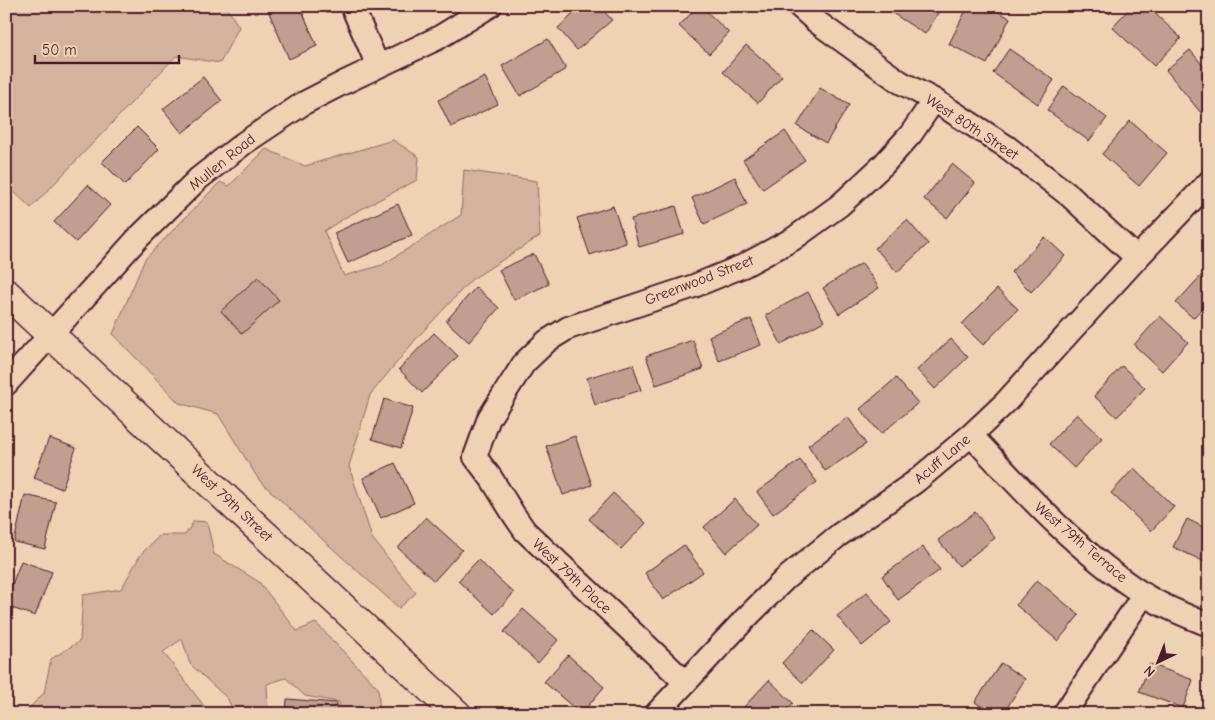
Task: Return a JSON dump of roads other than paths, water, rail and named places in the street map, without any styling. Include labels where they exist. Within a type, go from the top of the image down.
[{"type":"street","points":[[352,6],[378,66]]},
{"type":"street","name":"Mullen Road","points":[[6,384],[138,238],[198,179],[244,143],[304,103],[438,38],[490,6]]},
{"type":"street","name":"West 80th Street","points":[[799,6],[817,22],[900,82],[934,100],[1007,147],[1070,196],[1137,258]]},
{"type":"street","name":"Greenwood Street","points":[[475,457],[489,418],[524,363],[547,341],[568,328],[694,286],[743,266],[793,239],[840,205],[883,165],[911,134],[934,100]]},
{"type":"street","name":"Acuff Lane","points":[[656,714],[785,579],[839,535],[915,482],[972,435],[1005,403],[1209,182]]},
{"type":"street","name":"West 79th Street","points":[[6,293],[457,714]]},
{"type":"street","name":"West 79th Terrace","points":[[972,435],[1031,500],[1075,541],[1114,573],[1144,594],[1209,625]]},
{"type":"street","name":"West 79th Place","points":[[475,457],[491,478],[525,532],[685,682]]},
{"type":"street","points":[[1064,714],[1144,594]]}]
